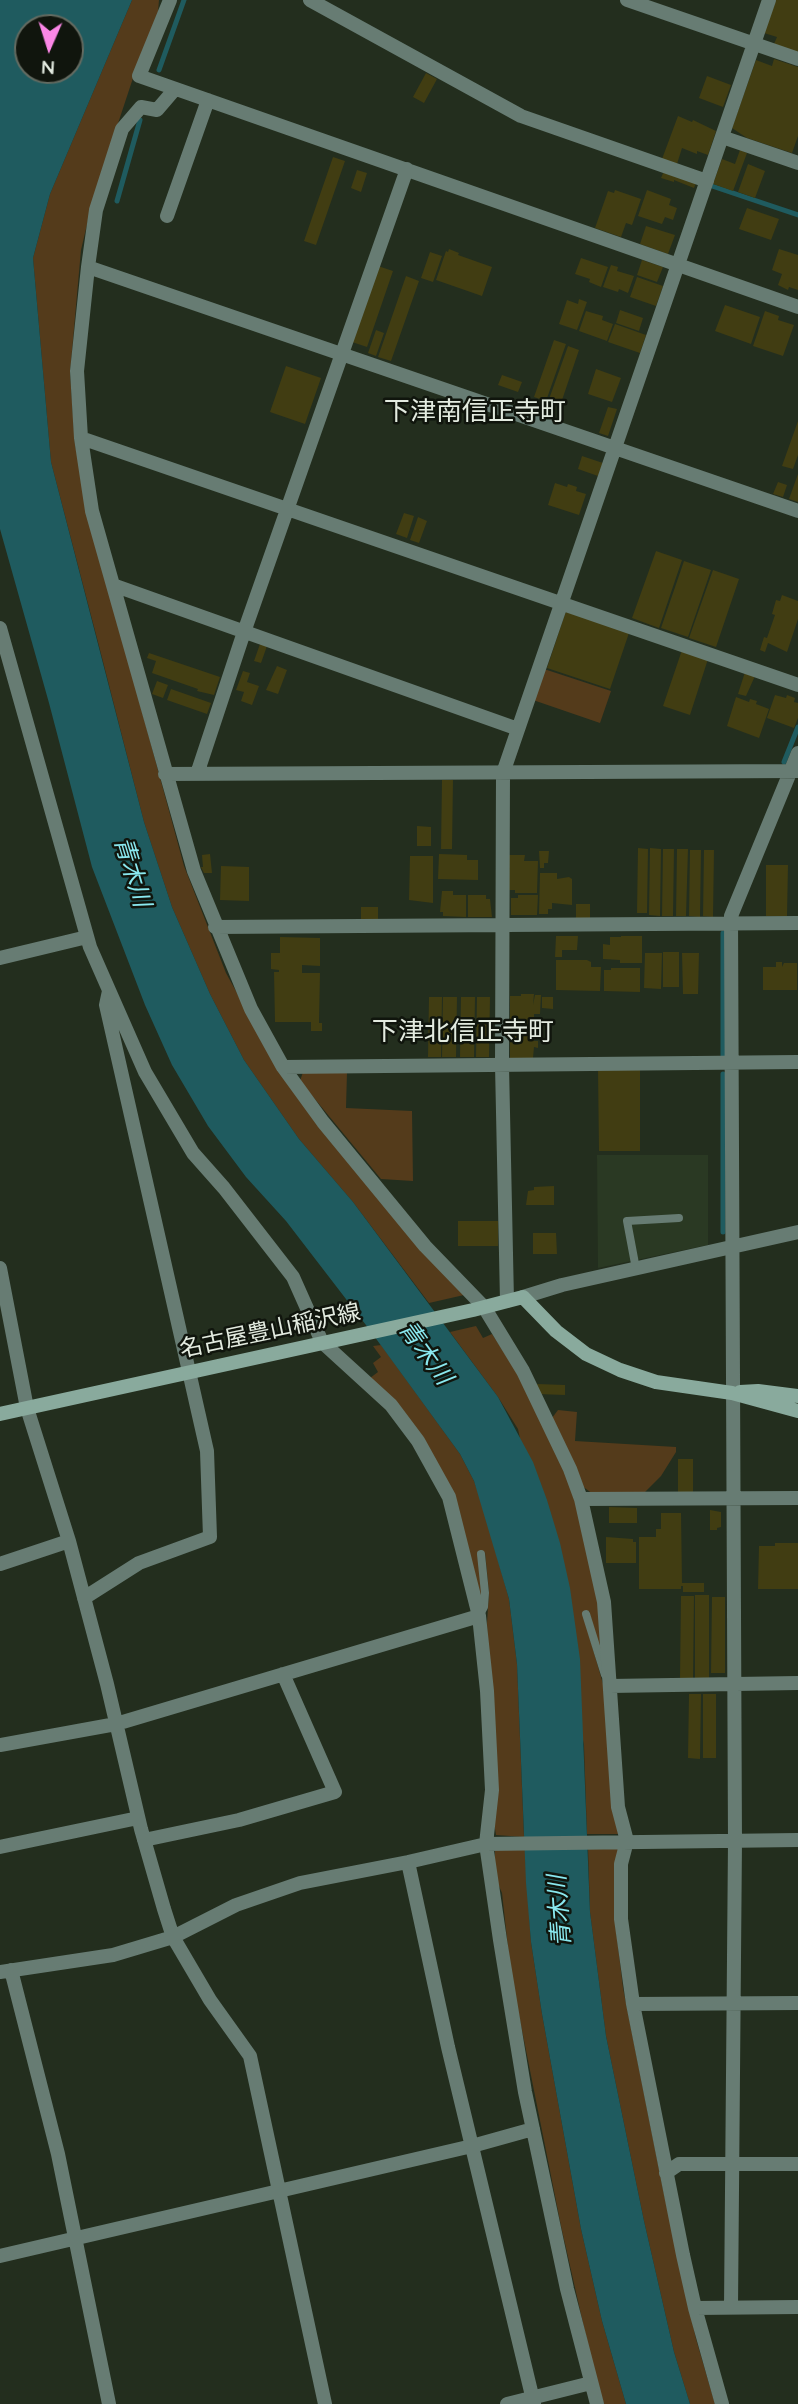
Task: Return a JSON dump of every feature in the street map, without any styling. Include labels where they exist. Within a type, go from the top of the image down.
[{"type":"main road","name":"名古屋豊山稲沢線","points":[[0,1414],[523,1297]]},
{"type":"main road","points":[[523,1297],[556,1331],[586,1354],[620,1370],[656,1382],[732,1393],[798,1410]]},
{"type":"main road","points":[[732,1393],[758,1391],[798,1396]]},
{"type":"street","points":[[170,0],[139,76],[798,307]]},
{"type":"street","points":[[310,0],[521,116],[707,181]]},
{"type":"street","points":[[627,0],[798,59]]},
{"type":"street","points":[[507,1301],[502,1065],[503,773],[769,0]]},
{"type":"street","points":[[175,89],[157,110],[141,107],[122,129],[96,210],[77,371],[81,438],[92,511],[194,871],[251,1009],[283,1067],[323,1122],[378,1186],[425,1247],[479,1308],[523,1371],[570,1469],[581,1499],[604,1602],[618,1807],[623,1841],[621,1919],[633,2004],[695,2308],[722,2404]]},
{"type":"street","points":[[167,216],[208,100]]},
{"type":"street","points":[[722,137],[798,163]]},
{"type":"street","points":[[197,775],[244,632],[407,169]]},
{"type":"street","points":[[88,267],[798,511]]},
{"type":"street","points":[[81,438],[798,685]]},
{"type":"street","points":[[113,585],[518,729]]},
{"type":"street","points":[[0,628],[87,937],[145,1072],[193,1153],[224,1188],[293,1277],[322,1342],[391,1405],[418,1441],[449,1497],[479,1616],[487,1691],[492,1790],[490,1844],[518,2051],[567,2288],[597,2404]]},
{"type":"street","points":[[731,2307],[735,1498],[732,1393],[731,916],[794,771],[798,753]]},
{"type":"street","points":[[165,774],[794,771]]},
{"type":"street","points":[[215,927],[798,923]]},
{"type":"street","points":[[0,958],[87,937]]},
{"type":"street","points":[[84,1598],[139,1563],[210,1537],[207,1451],[106,1005],[109,989]]},
{"type":"street","points":[[283,1067],[798,1062]]},
{"type":"street","points":[[523,1297],[798,1232]]},
{"type":"street","points":[[0,1268],[27,1408],[69,1541],[138,1818],[173,1937],[209,2000],[250,2056],[325,2404]]},
{"type":"street","points":[[581,1499],[798,1497]]},
{"type":"street","points":[[0,1564],[69,1541]]},
{"type":"street","points":[[0,1745],[116,1724],[479,1616]]},
{"type":"street","points":[[144,1840],[239,1820],[335,1792],[283,1674]]},
{"type":"street","points":[[610,1686],[798,1683]]},
{"type":"street","points":[[0,1847],[138,1818]]},
{"type":"street","points":[[109,2404],[58,2154],[5,1971],[113,1955],[173,1937],[236,1905],[300,1883],[490,1844],[798,1840]]},
{"type":"street","points":[[408,1862],[533,2401]]},
{"type":"street","points":[[633,2004],[798,2003]]},
{"type":"street","points":[[0,2256],[472,2146],[533,2129]]},
{"type":"street","points":[[666,2173],[679,2164],[798,2164]]},
{"type":"street","points":[[695,2308],[798,2307]]},
{"type":"street","points":[[507,2404],[533,2401],[591,2383]]},
{"type":"lane","points":[[636,1269],[627,1221],[679,1218]]},
{"type":"lane","points":[[479,1616],[484,1607],[485,1593],[481,1554]]},
{"type":"lane","points":[[586,1614],[610,1686]]},
{"type":"shaded area","points":[[132,0],[159,0],[158,12],[93,199],[81,250],[70,373],[75,445],[108,586],[184,866],[226,973],[277,1066],[464,1295],[429,1303],[353,1202],[299,1139],[244,1060],[210,994],[172,907],[144,822],[51,462],[33,258],[50,194]]},
{"type":"shaded area","points":[[544,669],[611,691],[600,723],[533,700]]},
{"type":"shaded area","points":[[303,1072],[347,1072],[346,1108],[412,1111],[413,1181],[381,1179],[300,1081]]},
{"type":"shaded area","points":[[597,1155],[708,1155],[708,1245],[598,1268]]},
{"type":"shaded area","points":[[476,1326],[483,1338],[492,1334],[517,1372],[564,1468],[576,1504],[599,1603],[604,1666],[589,1611],[583,1614],[605,1691],[619,1834],[587,1834],[584,1745],[518,1429],[450,1332]]},
{"type":"shaded area","points":[[381,1345],[460,1454],[483,1506],[509,1599],[517,1664],[524,1837],[496,1835],[492,1810],[487,1623],[489,1592],[485,1552],[481,1599],[454,1496],[370,1378],[378,1372],[373,1363],[381,1357],[373,1346]]},
{"type":"shaded area","points":[[558,1410],[577,1412],[575,1441],[676,1447],[676,1452],[661,1476],[642,1495],[593,1494],[582,1486],[552,1418]]},
{"type":"shaded area","points":[[588,1848],[620,1849],[615,1921],[623,1988],[696,2339],[715,2404],[690,2404],[674,2352],[644,2221],[606,2036],[590,1912]]},
{"type":"shaded area","points":[[495,1850],[525,1850],[531,1942],[581,2229],[602,2321],[626,2404],[604,2404],[595,2376],[561,2226],[511,1975],[502,1893],[495,1877]]},
{"type":"water","name":"青木川","points":[[0,0],[132,0],[50,194],[33,258],[51,462],[144,822],[172,907],[210,994],[244,1060],[299,1139],[353,1202],[498,1397],[533,1462],[547,1500],[570,1588],[580,1659],[590,1912],[606,2036],[644,2221],[674,2352],[690,2404],[626,2404],[602,2321],[581,2229],[531,1942],[517,1664],[509,1599],[474,1481],[460,1454],[369,1329],[208,1126],[172,1065],[145,1005],[92,867],[0,529]]},
{"type":"building","points":[[776,0],[798,0],[798,53],[774,44],[777,37],[764,33]]},
{"type":"building","points":[[774,59],[798,67],[798,136],[792,153],[747,138],[732,128],[756,60],[772,66]]},
{"type":"building","points":[[426,73],[437,79],[424,103],[413,97]]},
{"type":"building","points":[[707,76],[731,85],[723,107],[699,98]]},
{"type":"building","points":[[678,116],[716,131],[708,155],[682,148],[677,164],[662,159]]},
{"type":"building","points":[[740,150],[747,153],[733,191],[713,184],[722,159],[735,164]]},
{"type":"building","points":[[333,157],[345,161],[316,245],[304,241]]},
{"type":"building","points":[[748,164],[765,171],[755,198],[738,192]]},
{"type":"building","points":[[357,170],[367,173],[361,192],[351,188]]},
{"type":"building","points":[[664,171],[696,183],[694,188],[661,178]]},
{"type":"building","points":[[615,190],[641,199],[632,225],[626,223],[621,237],[595,228],[608,191],[614,193]]},
{"type":"building","points":[[647,190],[671,199],[669,205],[677,208],[673,220],[665,217],[662,224],[638,216]]},
{"type":"building","points":[[747,208],[779,219],[771,240],[739,229]]},
{"type":"building","points":[[646,226],[675,235],[668,254],[640,244]]},
{"type":"building","points":[[449,249],[492,267],[482,296],[436,280]]},
{"type":"building","points":[[779,249],[798,255],[798,290],[789,287],[788,290],[778,285],[782,274],[772,270]]},
{"type":"building","points":[[430,252],[442,256],[433,282],[421,278]]},
{"type":"building","points":[[581,258],[608,267],[601,287],[589,282],[590,279],[575,274]]},
{"type":"building","points":[[642,260],[663,267],[657,282],[637,275]]},
{"type":"building","points":[[611,265],[618,267],[617,271],[634,276],[628,293],[603,287]]},
{"type":"building","points":[[378,266],[393,271],[367,347],[352,342]]},
{"type":"building","points":[[406,276],[419,281],[391,361],[378,357]]},
{"type":"building","points":[[637,277],[663,286],[656,306],[630,297]]},
{"type":"building","points":[[579,299],[587,302],[577,330],[559,324],[567,300],[578,304]]},
{"type":"building","points":[[725,305],[760,317],[751,344],[715,331]]},
{"type":"building","points":[[620,310],[643,318],[639,331],[616,323]]},
{"type":"building","points":[[586,311],[603,316],[602,320],[613,324],[607,341],[579,331]]},
{"type":"building","points":[[765,311],[779,316],[778,320],[794,325],[783,356],[753,346]]},
{"type":"building","points":[[615,324],[646,335],[640,353],[608,342]]},
{"type":"building","points":[[376,330],[384,333],[376,356],[368,353]]},
{"type":"building","points":[[554,340],[566,344],[546,401],[534,397]]},
{"type":"building","points":[[568,346],[579,350],[560,406],[548,402]]},
{"type":"building","points":[[286,366],[321,378],[305,424],[270,412]]},
{"type":"building","points":[[596,369],[621,378],[612,402],[588,394]]},
{"type":"building","points":[[502,375],[522,382],[518,392],[498,385]]},
{"type":"building","points":[[608,407],[617,409],[608,436],[599,433]]},
{"type":"building","points":[[798,421],[798,455],[793,469],[782,466]]},
{"type":"building","points":[[582,456],[603,463],[598,476],[578,469]]},
{"type":"building","points":[[798,474],[798,502],[789,499]]},
{"type":"building","points":[[778,482],[787,485],[783,497],[773,494]]},
{"type":"building","points":[[555,483],[577,487],[576,491],[586,494],[579,515],[548,505]]},
{"type":"building","points":[[404,513],[414,516],[407,538],[396,534]]},
{"type":"building","points":[[418,517],[427,521],[419,543],[410,540]]},
{"type":"building","points":[[656,551],[682,560],[659,628],[632,618]]},
{"type":"building","points":[[684,561],[711,570],[688,637],[661,628]]},
{"type":"building","points":[[713,570],[739,579],[716,647],[689,638]]},
{"type":"building","points":[[782,595],[798,601],[798,619],[787,652],[768,643],[765,652],[760,650],[775,615],[772,614],[776,600],[780,601]]},
{"type":"building","points":[[566,611],[629,633],[610,689],[547,668]]},
{"type":"building","points":[[260,644],[267,646],[261,663],[254,661]]},
{"type":"building","points":[[682,650],[708,659],[690,715],[663,706]]},
{"type":"building","points":[[149,653],[220,677],[214,695],[152,673],[156,661],[147,658]]},
{"type":"building","points":[[277,666],[287,670],[278,694],[266,690]]},
{"type":"building","points":[[243,671],[250,673],[247,682],[259,686],[252,705],[241,701],[244,692],[236,690]]},
{"type":"building","points":[[745,672],[755,676],[746,696],[738,694]]},
{"type":"building","points":[[157,681],[168,685],[163,698],[152,694]]},
{"type":"building","points":[[171,689],[211,703],[207,714],[167,700]]},
{"type":"building","points":[[775,695],[786,698],[787,695],[795,698],[794,702],[798,703],[798,718],[794,728],[767,718]]},
{"type":"building","points":[[736,697],[749,702],[750,699],[757,701],[756,704],[769,709],[759,738],[727,726]]},
{"type":"building","points":[[442,780],[453,780],[452,849],[441,849]]},
{"type":"building","points":[[417,826],[431,827],[431,846],[417,846]]},
{"type":"building","points":[[638,848],[648,849],[647,913],[637,913]]},
{"type":"building","points":[[650,848],[661,849],[660,916],[649,915]]},
{"type":"building","points":[[663,849],[674,849],[673,916],[662,916]]},
{"type":"building","points":[[677,849],[688,849],[686,916],[676,916]]},
{"type":"building","points":[[690,850],[701,850],[700,917],[689,916]]},
{"type":"building","points":[[704,850],[714,850],[713,917],[703,916]]},
{"type":"building","points":[[539,851],[549,851],[548,863],[544,863],[544,868],[540,868]]},
{"type":"building","points":[[210,854],[212,873],[204,873],[201,867],[202,855]]},
{"type":"building","points":[[439,854],[467,855],[467,860],[478,860],[478,880],[438,879]]},
{"type":"building","points":[[509,855],[525,855],[524,861],[538,861],[537,893],[515,893],[515,890],[508,890]]},
{"type":"building","points":[[410,856],[433,856],[433,903],[409,900]]},
{"type":"building","points":[[766,865],[788,865],[787,916],[766,916]]},
{"type":"building","points":[[221,866],[249,867],[249,901],[220,900]]},
{"type":"building","points":[[540,873],[557,873],[557,879],[572,879],[572,905],[552,903],[548,914],[539,914]]},
{"type":"building","points":[[442,891],[453,891],[453,895],[466,895],[466,917],[443,916],[443,912],[440,912]]},
{"type":"building","points":[[468,895],[486,895],[486,899],[490,899],[492,917],[468,917]]},
{"type":"building","points":[[518,895],[538,895],[537,915],[511,915],[511,898],[518,898]]},
{"type":"building","points":[[576,904],[590,904],[590,918],[576,918]]},
{"type":"building","points":[[361,907],[378,907],[378,920],[361,919]]},
{"type":"building","points":[[556,936],[578,936],[577,950],[562,950],[562,957],[555,957]]},
{"type":"building","points":[[642,936],[642,963],[620,963],[620,960],[603,959],[603,944],[610,945],[610,937]]},
{"type":"building","points":[[280,937],[320,938],[320,966],[302,965],[302,973],[320,973],[319,1023],[322,1023],[322,1031],[311,1031],[311,1022],[275,1022],[274,972],[279,970],[271,969],[271,953],[280,953]]},
{"type":"building","points":[[663,952],[679,952],[679,987],[663,987]]},
{"type":"building","points":[[645,953],[662,953],[661,989],[644,988]]},
{"type":"building","points":[[682,953],[699,953],[698,994],[683,994]]},
{"type":"building","points":[[556,960],[587,960],[591,962],[591,967],[601,967],[600,991],[556,990]]},
{"type":"building","points":[[776,962],[782,962],[782,967],[784,963],[797,963],[797,990],[763,990],[763,967],[776,967]]},
{"type":"building","points":[[640,968],[640,992],[604,991],[604,970]]},
{"type":"building","points":[[534,994],[533,1005],[535,995],[541,995],[540,1014],[534,1014],[534,1041],[538,1041],[538,1048],[534,1047],[533,1058],[510,1058],[510,996]]},
{"type":"building","points":[[429,997],[442,997],[441,1057],[428,1057]]},
{"type":"building","points":[[443,997],[457,997],[456,1057],[442,1057]]},
{"type":"building","points":[[461,997],[475,997],[474,1057],[460,1057]]},
{"type":"building","points":[[477,997],[490,997],[489,1057],[476,1057]]},
{"type":"building","points":[[542,997],[553,997],[553,1009],[542,1008]]},
{"type":"building","points":[[598,1069],[640,1069],[640,1151],[599,1151]]},
{"type":"building","points":[[554,1186],[554,1205],[526,1205],[528,1191],[534,1190],[534,1187]]},
{"type":"building","points":[[458,1221],[498,1221],[498,1246],[458,1246]]},
{"type":"building","points":[[533,1233],[556,1233],[557,1254],[533,1254]]},
{"type":"building","points":[[537,1384],[565,1385],[565,1395],[537,1394]]},
{"type":"building","points":[[678,1459],[693,1459],[693,1493],[678,1493]]},
{"type":"building","points":[[609,1507],[637,1508],[637,1523],[609,1523]]},
{"type":"building","points":[[710,1510],[721,1512],[721,1527],[717,1530],[710,1530]]},
{"type":"building","points":[[661,1513],[681,1513],[682,1583],[704,1583],[704,1592],[683,1592],[683,1586],[681,1589],[639,1589],[639,1537],[656,1537],[656,1529],[661,1529]]},
{"type":"building","points":[[606,1537],[633,1539],[633,1542],[636,1542],[636,1563],[606,1563]]},
{"type":"building","points":[[775,1543],[798,1543],[798,1589],[758,1589],[759,1546],[775,1546]]},
{"type":"building","points":[[695,1595],[709,1595],[709,1679],[695,1678]]},
{"type":"building","points":[[681,1596],[694,1596],[693,1679],[680,1679]]},
{"type":"building","points":[[712,1597],[725,1597],[725,1673],[711,1673]]},
{"type":"building","points":[[689,1694],[701,1694],[700,1759],[688,1758]]},
{"type":"building","points":[[703,1694],[716,1694],[716,1758],[703,1758]]},
{"type":"waterway","points":[[159,70],[184,0]]},
{"type":"waterway","points":[[117,201],[140,120]]},
{"type":"waterway","points":[[712,186],[798,215]]},
{"type":"waterway","points":[[784,762],[798,727]]},
{"type":"waterway","points":[[723,933],[723,1055]]},
{"type":"waterway","points":[[723,1074],[723,1232]]},
{"type":"district","name":"下津南信正寺町","points":[[475,412]]},
{"type":"district","name":"下津北信正寺町","points":[[463,1032]]}]
